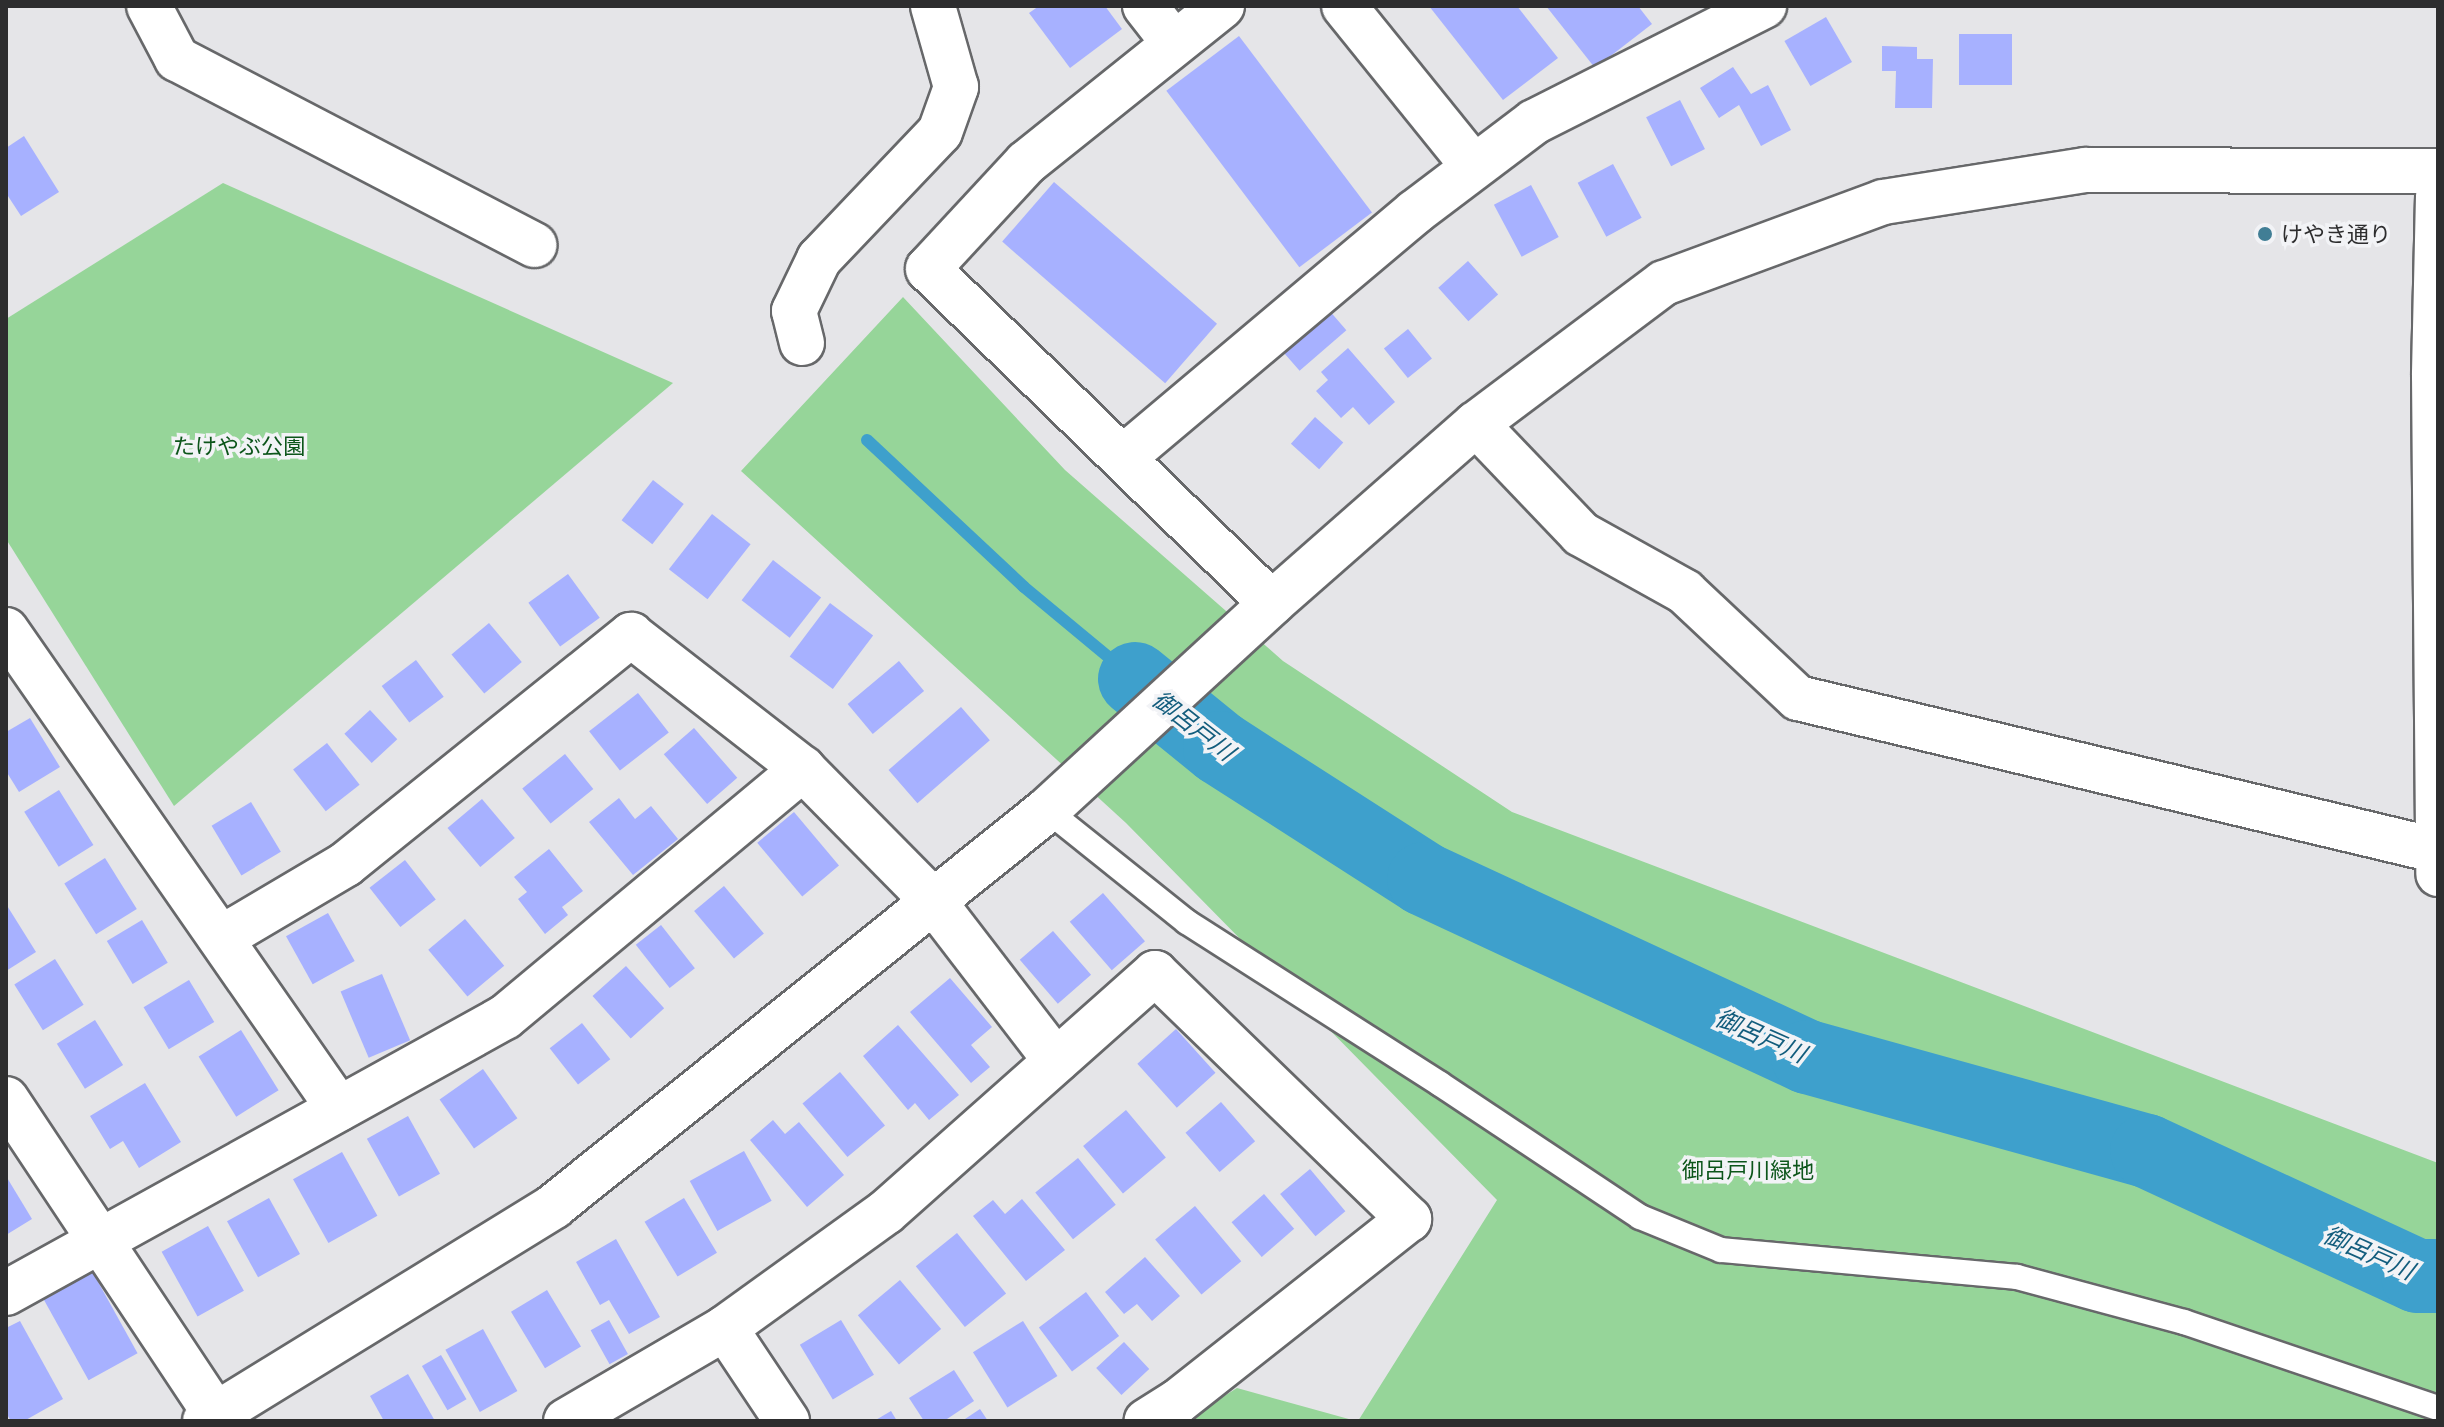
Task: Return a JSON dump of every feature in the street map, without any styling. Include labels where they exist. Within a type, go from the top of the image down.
[{"type":"street","points":[[149,6],[177,59],[534,245]]},
{"type":"street","points":[[802,343],[794,311],[819,259],[940,132],[956,87],[933,6]]},
{"type":"street","points":[[1145,6],[1173,42]]},
{"type":"street","points":[[1222,6],[1173,42],[1026,163],[928,269],[1272,603]]},
{"type":"street","points":[[1344,6],[1473,166]]},
{"type":"street","points":[[1124,457],[1473,166],[1534,122],[1764,6]]},
{"type":"street","points":[[6,1099],[103,1239],[214,1419],[554,1206],[1047,810],[1272,603],[1476,424],[1664,283],[1883,202],[2085,170],[2438,171]]},
{"type":"street","points":[[1476,424],[1581,534],[1685,592],[1798,698],[2437,862],[2438,196]]},
{"type":"street","points":[[6,630],[20,679],[221,938],[339,1109]]},
{"type":"street","points":[[221,938],[346,864],[631,635],[803,769],[934,902],[1056,1061]]},
{"type":"street","points":[[6,1293],[505,1017],[803,769]]},
{"type":"street","points":[[566,1421],[725,1328],[886,1212],[1155,973],[1409,1219],[1177,1402],[1146,1421]]},
{"type":"street","points":[[725,1328],[787,1421]]},
{"type":"lane","points":[[1047,810],[1187,922],[1640,1217],[1721,1250],[2017,1277],[2184,1322],[2438,1408]]},
{"type":"green space","name":"たけやぶ公園","points":[[223,183],[673,383],[174,806],[6,539],[6,319]]},
{"type":"green space","name":"御呂戸川緑地","points":[[903,297],[1065,470],[1283,661],[1512,812],[2438,1163],[2438,1421],[1358,1421],[1497,1200],[1126,823],[741,471]]},
{"type":"green space","points":[[1237,1388],[1356,1421],[1184,1421]]},
{"type":"building","points":[[1039,6],[1105,6],[1122,29],[1070,68],[1029,13]]},
{"type":"building","points":[[1429,6],[1517,6],[1558,58],[1503,100]]},
{"type":"building","points":[[1546,6],[1638,6],[1652,24],[1595,68]]},
{"type":"building","points":[[1826,17],[1852,62],[1810,86],[1784,41]]},
{"type":"building","points":[[1959,34],[2012,34],[2012,85],[1959,85]]},
{"type":"building","points":[[1239,36],[1372,212],[1299,267],[1166,91]]},
{"type":"building","points":[[1882,46],[1917,47],[1917,59],[1933,59],[1932,108],[1895,108],[1896,71],[1882,71]]},
{"type":"building","points":[[1733,67],[1751,94],[1768,85],[1791,130],[1761,146],[1739,105],[1719,118],[1700,88]]},
{"type":"building","points":[[1680,100],[1705,149],[1671,166],[1646,117]]},
{"type":"building","points":[[24,136],[59,192],[21,216],[6,193],[6,148]]},
{"type":"building","points":[[1613,164],[1642,218],[1606,237],[1578,183]]},
{"type":"building","points":[[1054,182],[1217,324],[1165,383],[1002,242]]},
{"type":"building","points":[[1531,185],[1559,237],[1522,257],[1494,205]]},
{"type":"building","points":[[1468,261],[1498,294],[1468,321],[1438,288]]},
{"type":"building","points":[[1328,309],[1346,330],[1300,371],[1281,350]]},
{"type":"building","points":[[1408,329],[1432,359],[1408,378],[1384,349]]},
{"type":"building","points":[[1348,348],[1395,402],[1369,425],[1353,407],[1341,418],[1316,391],[1328,380],[1321,372]]},
{"type":"building","points":[[1315,417],[1343,442],[1319,469],[1291,444]]},
{"type":"building","points":[[653,480],[684,504],[652,544],[622,520]]},
{"type":"building","points":[[712,514],[751,544],[708,599],[669,569]]},
{"type":"building","points":[[773,560],[821,598],[790,638],[742,600]]},
{"type":"building","points":[[568,574],[600,618],[560,646],[528,603]]},
{"type":"building","points":[[830,603],[873,635],[833,689],[790,657]]},
{"type":"building","points":[[489,623],[522,662],[484,694],[451,654]]},
{"type":"building","points":[[416,660],[444,697],[409,723],[382,686]]},
{"type":"building","points":[[899,661],[924,691],[873,734],[848,704]]},
{"type":"building","points":[[638,693],[669,732],[620,771],[589,731]]},
{"type":"building","points":[[961,707],[990,740],[917,803],[889,770]]},
{"type":"building","points":[[370,710],[397,739],[372,763],[344,734]]},
{"type":"building","points":[[30,718],[60,767],[19,792],[6,771],[6,732]]},
{"type":"building","points":[[694,728],[737,778],[707,804],[664,754]]},
{"type":"building","points":[[327,743],[360,785],[326,811],[293,769]]},
{"type":"building","points":[[565,754],[593,789],[551,824],[522,789]]},
{"type":"building","points":[[59,790],[93,845],[59,867],[24,812]]},
{"type":"building","points":[[619,798],[635,819],[651,806],[678,839],[633,875],[589,822]]},
{"type":"building","points":[[482,799],[515,838],[480,867],[448,828]]},
{"type":"building","points":[[251,802],[281,852],[241,875],[212,826]]},
{"type":"building","points":[[794,812],[839,866],[802,896],[757,843]]},
{"type":"building","points":[[549,849],[583,891],[562,907],[568,915],[545,934],[518,899],[527,892],[514,877]]},
{"type":"building","points":[[105,858],[137,909],[96,934],[64,883]]},
{"type":"building","points":[[405,860],[436,899],[400,927],[370,888]]},
{"type":"building","points":[[724,886],[764,933],[734,959],[694,911]]},
{"type":"building","points":[[1103,893],[1145,941],[1112,970],[1070,922]]},
{"type":"building","points":[[6,904],[36,952],[6,971]]},
{"type":"building","points":[[328,913],[355,961],[313,984],[286,936]]},
{"type":"building","points":[[465,919],[504,966],[467,997],[428,950]]},
{"type":"building","points":[[142,920],[168,963],[133,984],[107,941]]},
{"type":"building","points":[[661,925],[695,968],[670,988],[636,945]]},
{"type":"building","points":[[1053,931],[1091,975],[1058,1004],[1020,960]]},
{"type":"building","points":[[55,959],[84,1005],[43,1030],[14,984]]},
{"type":"building","points":[[626,966],[664,1008],[631,1038],[593,996]]},
{"type":"building","points":[[382,974],[410,1040],[369,1058],[341,992]]},
{"type":"building","points":[[950,978],[992,1027],[971,1045],[990,1067],[971,1083],[910,1012]]},
{"type":"building","points":[[189,980],[214,1022],[169,1049],[144,1007]]},
{"type":"building","points":[[95,1020],[123,1065],[85,1089],[57,1044]]},
{"type":"building","points":[[582,1023],[610,1059],[578,1084],[550,1048]]},
{"type":"building","points":[[898,1025],[959,1095],[929,1120],[915,1103],[908,1110],[863,1056]]},
{"type":"building","points":[[1176,1029],[1215,1073],[1177,1108],[1137,1064]]},
{"type":"building","points":[[241,1030],[279,1090],[236,1117],[199,1056]]},
{"type":"building","points":[[483,1069],[517,1118],[474,1149],[440,1099]]},
{"type":"building","points":[[840,1072],[885,1126],[847,1157],[802,1103]]},
{"type":"building","points":[[145,1083],[181,1142],[139,1168],[123,1141],[110,1149],[90,1116]]},
{"type":"building","points":[[1221,1102],[1255,1141],[1220,1172],[1186,1133]]},
{"type":"building","points":[[1126,1110],[1166,1157],[1123,1193],[1083,1146]]},
{"type":"building","points":[[408,1116],[440,1174],[399,1197],[367,1139]]},
{"type":"building","points":[[773,1120],[785,1134],[799,1122],[844,1175],[807,1207],[750,1140]]},
{"type":"building","points":[[744,1151],[772,1201],[717,1231],[690,1181]]},
{"type":"building","points":[[342,1152],[377,1216],[328,1243],[293,1179]]},
{"type":"building","points":[[1078,1158],[1116,1205],[1073,1239],[1035,1193]]},
{"type":"building","points":[[1310,1169],[1345,1211],[1315,1236],[1280,1194]]},
{"type":"building","points":[[6,1176],[32,1219],[6,1235]]},
{"type":"building","points":[[1264,1194],[1294,1229],[1262,1257],[1232,1222]]},
{"type":"building","points":[[269,1198],[300,1254],[258,1277],[227,1221]]},
{"type":"building","points":[[684,1198],[717,1253],[678,1277],[645,1222]]},
{"type":"building","points":[[1022,1199],[1065,1250],[1026,1281],[973,1216],[993,1200],[1005,1214]]},
{"type":"building","points":[[1195,1206],[1241,1261],[1201,1295],[1155,1239]]},
{"type":"building","points":[[208,1226],[244,1291],[198,1316],[162,1252]]},
{"type":"building","points":[[957,1233],[1006,1294],[965,1327],[916,1266]]},
{"type":"building","points":[[616,1239],[660,1317],[629,1334],[609,1300],[600,1305],[576,1262]]},
{"type":"building","points":[[1145,1257],[1180,1296],[1152,1321],[1137,1304],[1124,1314],[1105,1292]]},
{"type":"building","points":[[92,1271],[138,1353],[89,1380],[43,1298]]},
{"type":"building","points":[[900,1280],[941,1329],[899,1364],[858,1315]]},
{"type":"building","points":[[547,1290],[581,1347],[545,1368],[511,1312]]},
{"type":"building","points":[[1086,1292],[1119,1336],[1072,1371],[1039,1328]]},
{"type":"building","points":[[609,1320],[628,1354],[610,1364],[591,1330]]},
{"type":"building","points":[[841,1320],[874,1375],[833,1400],[800,1345]]},
{"type":"building","points":[[20,1321],[63,1399],[24,1421],[11,1421],[6,1413],[6,1328]]},
{"type":"building","points":[[1023,1321],[1057,1376],[1007,1407],[973,1352]]},
{"type":"building","points":[[483,1329],[517,1391],[480,1412],[445,1350]]},
{"type":"building","points":[[1124,1342],[1149,1369],[1121,1395],[1096,1368]]},
{"type":"building","points":[[441,1355],[466,1399],[447,1410],[422,1366]]},
{"type":"building","points":[[954,1370],[974,1401],[944,1421],[924,1421],[909,1398]]},
{"type":"building","points":[[408,1374],[435,1421],[384,1421],[370,1396]]},
{"type":"building","points":[[980,1409],[988,1421],[962,1421]]},
{"type":"building","points":[[891,1411],[897,1421],[874,1421]]},
{"type":"waterway","points":[[867,440],[1024,587],[1135,679]]},
{"type":"waterway","name":"御呂戸川","points":[[1135,679],[1220,748],[1424,879],[1808,1057],[2147,1151],[2418,1276],[2438,1276]]},
{"type":"place","name":"けやき通り","points":[[2265,234]]}]
